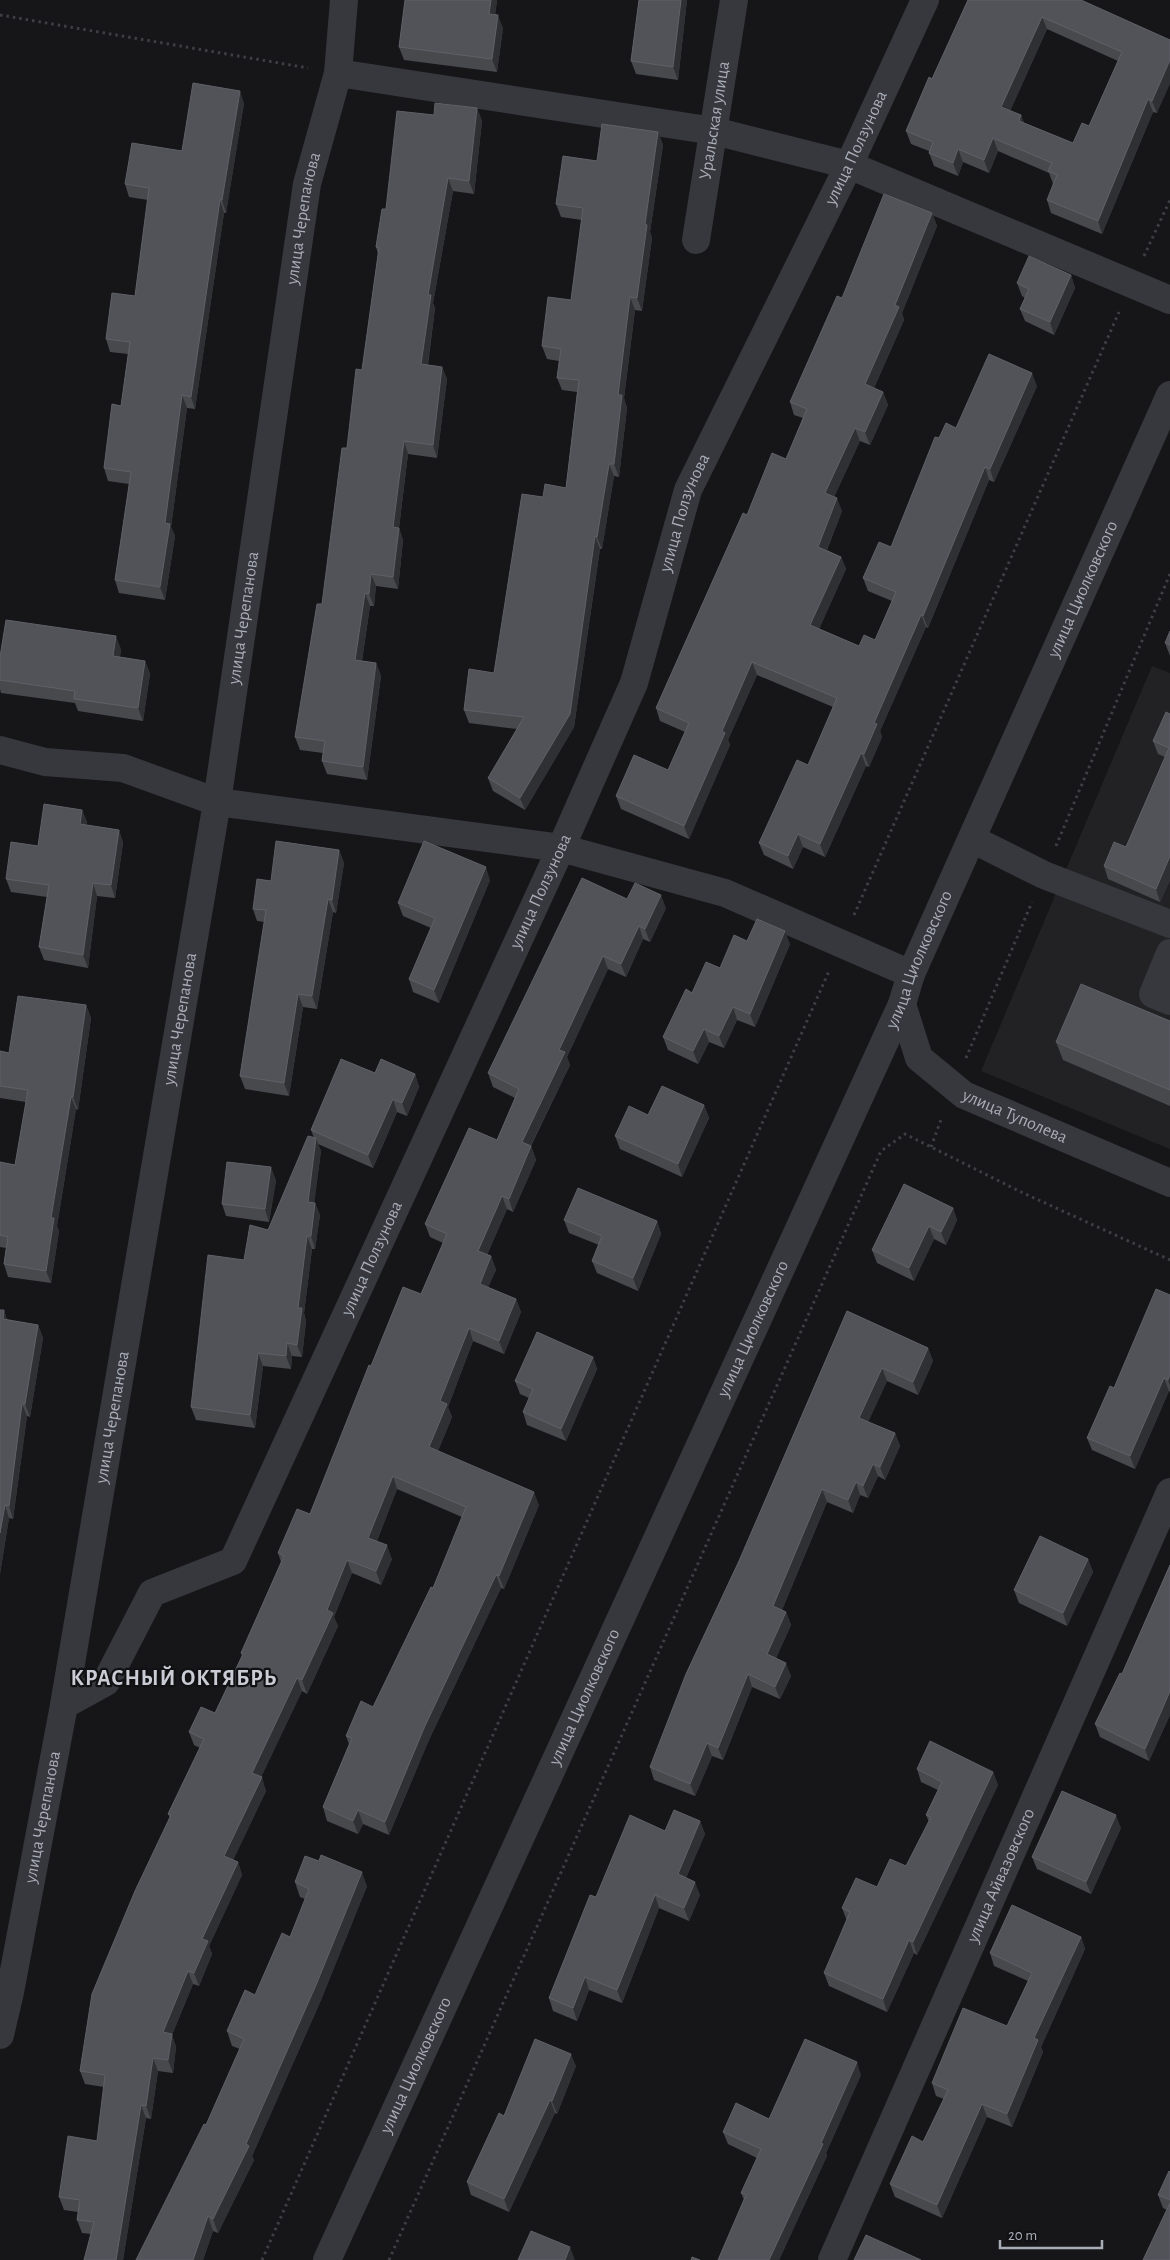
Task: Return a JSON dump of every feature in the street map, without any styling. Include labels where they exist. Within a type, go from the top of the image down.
[{"type":"street","name":"улица Черепанова","points":[[0,2035],[12,1982],[64,1705],[217,802],[307,184],[338,73],[344,0]]},
{"type":"street","name":"Уральская улица","points":[[696,240],[734,0]]},
{"type":"street","name":"улица Ползунова","points":[[64,1705],[106,1682],[152,1593],[233,1561],[561,848],[634,683],[688,490],[849,165],[924,0]]},
{"type":"street","points":[[338,73],[714,131],[849,165],[1170,300]]},
{"type":"street","name":"улица Циолковского","points":[[327,2260],[902,1004],[911,974],[1170,395]]},
{"type":"street","points":[[0,750],[45,762],[123,768],[217,802],[561,848],[725,893],[911,974]]},
{"type":"street","points":[[972,839],[1044,875],[1170,924]]},
{"type":"street","points":[[1170,953],[1152,994],[1170,1001]]},
{"type":"street","name":"улица Туполева","points":[[902,1004],[919,1058],[964,1095],[1170,1183]]},
{"type":"street","name":"улица Айвазовского","points":[[832,2260],[1170,1492]]},
{"type":"path","points":[[0,15],[338,73]]},
{"type":"path","points":[[262,2260],[1131,284],[1170,200]]},
{"type":"path","points":[[389,2260],[881,1151],[905,1134],[1020,1192],[1170,1260]]},
{"type":"shaded area","points":[[1152,666],[1170,673],[1170,1149],[981,1071]]},
{"type":"building","points":[[405,0],[491,0],[489,14],[498,15],[492,59],[399,47]]},
{"type":"building","points":[[639,0],[681,0],[673,67],[631,61]]},
{"type":"building","points":[[968,0],[1081,0],[1170,40],[1170,60],[1152,101],[1148,99],[1098,221],[1047,200],[1057,175],[1048,171],[1052,163],[993,138],[984,160],[958,149],[953,163],[929,153],[933,142],[906,131],[929,77],[932,79]],"holes":[[[1042,17],[1122,52],[1089,126],[1082,123],[1073,143],[1019,121],[1021,115],[1001,107]]]},
{"type":"building","points":[[193,83],[240,91],[222,200],[220,200],[191,397],[182,395],[165,523],[170,524],[160,587],[115,580],[131,472],[104,468],[112,404],[121,406],[130,342],[106,339],[112,293],[135,296],[149,188],[125,184],[132,143],[182,151]]},
{"type":"building","points":[[435,103],[477,108],[469,181],[448,178],[428,295],[431,295],[421,364],[442,367],[433,445],[404,441],[393,527],[399,528],[393,577],[371,574],[369,594],[365,593],[355,660],[376,663],[363,767],[322,761],[325,741],[295,737],[317,604],[322,604],[342,448],[347,448],[356,369],[362,370],[379,248],[376,247],[382,209],[386,209],[397,111],[434,115]]},
{"type":"building","points":[[602,124],[658,132],[645,224],[647,225],[637,298],[630,297],[618,395],[622,395],[614,464],[609,464],[597,537],[595,536],[570,714],[520,798],[488,778],[524,717],[464,710],[469,669],[494,673],[522,494],[543,497],[545,484],[566,488],[579,380],[557,378],[561,349],[542,346],[548,297],[571,300],[583,208],[556,204],[563,156],[597,161]]},
{"type":"building","points":[[884,194],[932,213],[895,305],[899,307],[865,384],[883,392],[865,432],[855,428],[825,493],[837,498],[818,547],[841,557],[810,625],[859,646],[864,635],[875,640],[896,592],[863,578],[879,542],[891,547],[935,437],[939,438],[946,423],[956,428],[989,354],[1032,373],[990,469],[985,467],[923,616],[921,615],[874,723],[877,724],[864,754],[861,753],[820,844],[798,834],[788,856],[759,843],[797,760],[808,765],[837,698],[752,662],[722,731],[725,733],[684,826],[616,796],[634,755],[668,770],[689,723],[656,708],[743,513],[747,515],[772,453],[786,459],[807,409],[790,402],[837,296],[842,298]]},
{"type":"building","points":[[1029,256],[1071,275],[1050,322],[1020,309],[1029,289],[1017,283]]},
{"type":"building","points":[[6,620],[116,636],[113,656],[145,661],[138,708],[74,699],[75,691],[0,680],[0,657]]},
{"type":"building","points":[[1170,631],[1170,645],[1165,643]]},
{"type":"building","points":[[1166,712],[1170,714],[1170,856],[1156,889],[1104,866],[1114,842],[1126,847],[1169,748],[1153,741]]},
{"type":"building","points":[[44,804],[82,810],[80,824],[119,830],[111,885],[93,883],[83,955],[39,947],[49,885],[6,879],[11,842],[38,846]]},
{"type":"building","points":[[276,841],[339,850],[332,900],[328,899],[312,996],[298,994],[284,1083],[240,1076],[266,910],[253,909],[257,879],[271,881]]},
{"type":"building","points":[[424,841],[486,867],[434,990],[409,979],[435,918],[398,903]]},
{"type":"building","points":[[582,878],[627,899],[635,883],[661,895],[645,929],[639,926],[621,964],[603,956],[559,1050],[565,1052],[522,1142],[531,1146],[509,1199],[502,1196],[478,1251],[491,1256],[480,1284],[516,1299],[499,1341],[469,1328],[440,1401],[447,1404],[429,1447],[534,1492],[499,1576],[496,1575],[424,1728],[385,1822],[358,1810],[353,1821],[323,1807],[352,1738],[346,1736],[361,1701],[373,1707],[431,1587],[433,1588],[466,1507],[393,1476],[368,1538],[387,1545],[376,1571],[347,1560],[327,1610],[333,1613],[302,1680],[297,1678],[252,1773],[262,1777],[224,1856],[238,1862],[202,1939],[208,1941],[194,1973],[188,1971],[163,2032],[172,2034],[168,2060],[153,2058],[146,2106],[141,2105],[116,2260],[84,2260],[94,2222],[77,2220],[80,2200],[59,2197],[68,2136],[97,2141],[105,2075],[80,2071],[92,1994],[135,1891],[171,1815],[168,1814],[204,1739],[189,1732],[201,1707],[215,1713],[243,1654],[241,1653],[284,1556],[278,1553],[297,1509],[310,1514],[369,1365],[371,1366],[403,1287],[421,1294],[447,1234],[425,1224],[469,1128],[497,1140],[519,1089],[488,1073]]},
{"type":"building","points":[[757,919],[785,931],[750,1014],[733,1007],[719,1036],[704,1029],[693,1051],[663,1037],[686,989],[692,993],[706,962],[720,968],[734,935],[747,941]]},
{"type":"building","points":[[1081,984],[1170,1021],[1170,1090],[1056,1042]]},
{"type":"building","points":[[18,996],[86,1005],[73,1097],[71,1097],[51,1218],[54,1218],[46,1271],[4,1264],[8,1237],[0,1235],[0,1162],[15,1165],[28,1090],[0,1086],[0,1051],[9,1053]]},
{"type":"building","points":[[341,1059],[375,1073],[381,1059],[415,1074],[402,1103],[393,1099],[368,1155],[311,1130]]},
{"type":"building","points":[[662,1086],[704,1105],[678,1164],[615,1136],[629,1106],[648,1115]]},
{"type":"building","points":[[308,1136],[316,1138],[308,1202],[315,1203],[311,1236],[307,1236],[298,1308],[302,1308],[297,1345],[287,1343],[286,1356],[258,1353],[250,1415],[191,1407],[208,1255],[244,1260],[250,1225],[268,1230]]},
{"type":"building","points":[[227,1162],[271,1167],[265,1209],[222,1204]]},
{"type":"building","points":[[904,1184],[953,1208],[941,1232],[929,1226],[909,1268],[872,1250]]},
{"type":"building","points":[[578,1188],[657,1221],[633,1278],[592,1261],[602,1236],[564,1220]]},
{"type":"building","points":[[1156,1289],[1170,1295],[1170,1375],[1168,1380],[1164,1378],[1130,1456],[1087,1438],[1110,1386],[1114,1388]]},
{"type":"building","points":[[0,1310],[4,1310],[3,1319],[38,1325],[25,1404],[22,1404],[9,1506],[5,1505],[0,1533]]},
{"type":"building","points":[[847,1311],[928,1348],[913,1382],[882,1368],[859,1418],[895,1433],[880,1467],[873,1464],[863,1486],[856,1482],[848,1500],[822,1489],[773,1606],[786,1612],[767,1654],[786,1663],[775,1687],[748,1674],[718,1748],[707,1743],[690,1784],[650,1767],[686,1674],[739,1561]]},
{"type":"building","points":[[537,1332],[593,1357],[561,1429],[523,1412],[533,1389],[515,1381]]},
{"type":"building","points":[[1040,1536],[1088,1559],[1063,1613],[1014,1590]]},
{"type":"building","points":[[1170,1565],[1170,1691],[1145,1749],[1095,1724],[1120,1673],[1122,1674]]},
{"type":"building","points":[[930,1741],[993,1772],[913,1942],[909,1940],[883,1999],[824,1973],[850,1912],[842,1908],[856,1878],[877,1887],[890,1859],[906,1866],[931,1817],[926,1815],[942,1782],[917,1769]]},
{"type":"building","points":[[1062,1791],[1116,1815],[1086,1882],[1032,1857]]},
{"type":"building","points":[[674,1810],[700,1821],[678,1874],[695,1882],[684,1908],[655,1895],[617,1990],[585,1977],[573,2008],[549,1998],[590,1895],[596,1897],[630,1815],[665,1831]]},
{"type":"building","points":[[321,1855],[362,1872],[316,1985],[246,2144],[249,2146],[213,2219],[208,2216],[193,2260],[136,2260],[204,2124],[206,2125],[244,2039],[227,2031],[245,1990],[255,1995],[282,1933],[290,1937],[309,1889],[295,1882],[305,1856],[319,1861]]},
{"type":"building","points":[[1012,1905],[1081,1937],[1034,2038],[1038,2040],[1007,2114],[982,2104],[937,2205],[890,2184],[912,2136],[923,2142],[948,2090],[932,2083],[963,2008],[1007,2026],[1032,1973],[990,1953]]},
{"type":"building","points":[[535,2039],[571,2054],[552,2101],[550,2100],[504,2199],[467,2182],[499,2113],[504,2116]]},
{"type":"building","points":[[805,2039],[857,2062],[821,2143],[823,2144],[769,2260],[718,2260],[746,2195],[741,2193],[761,2149],[723,2132],[736,2103],[769,2119]]},
{"type":"building","points":[[1170,2172],[1170,2200],[1158,2195]]},
{"type":"building","points":[[1170,2203],[1170,2260],[1143,2260]]},
{"type":"building","points":[[531,2231],[570,2247],[565,2260],[518,2260]]},
{"type":"building","points":[[866,2235],[921,2260],[854,2260]]},
{"type":"district","name":"КРАСНЫЙ ОКТЯБРЬ","points":[[174,1678]]}]
